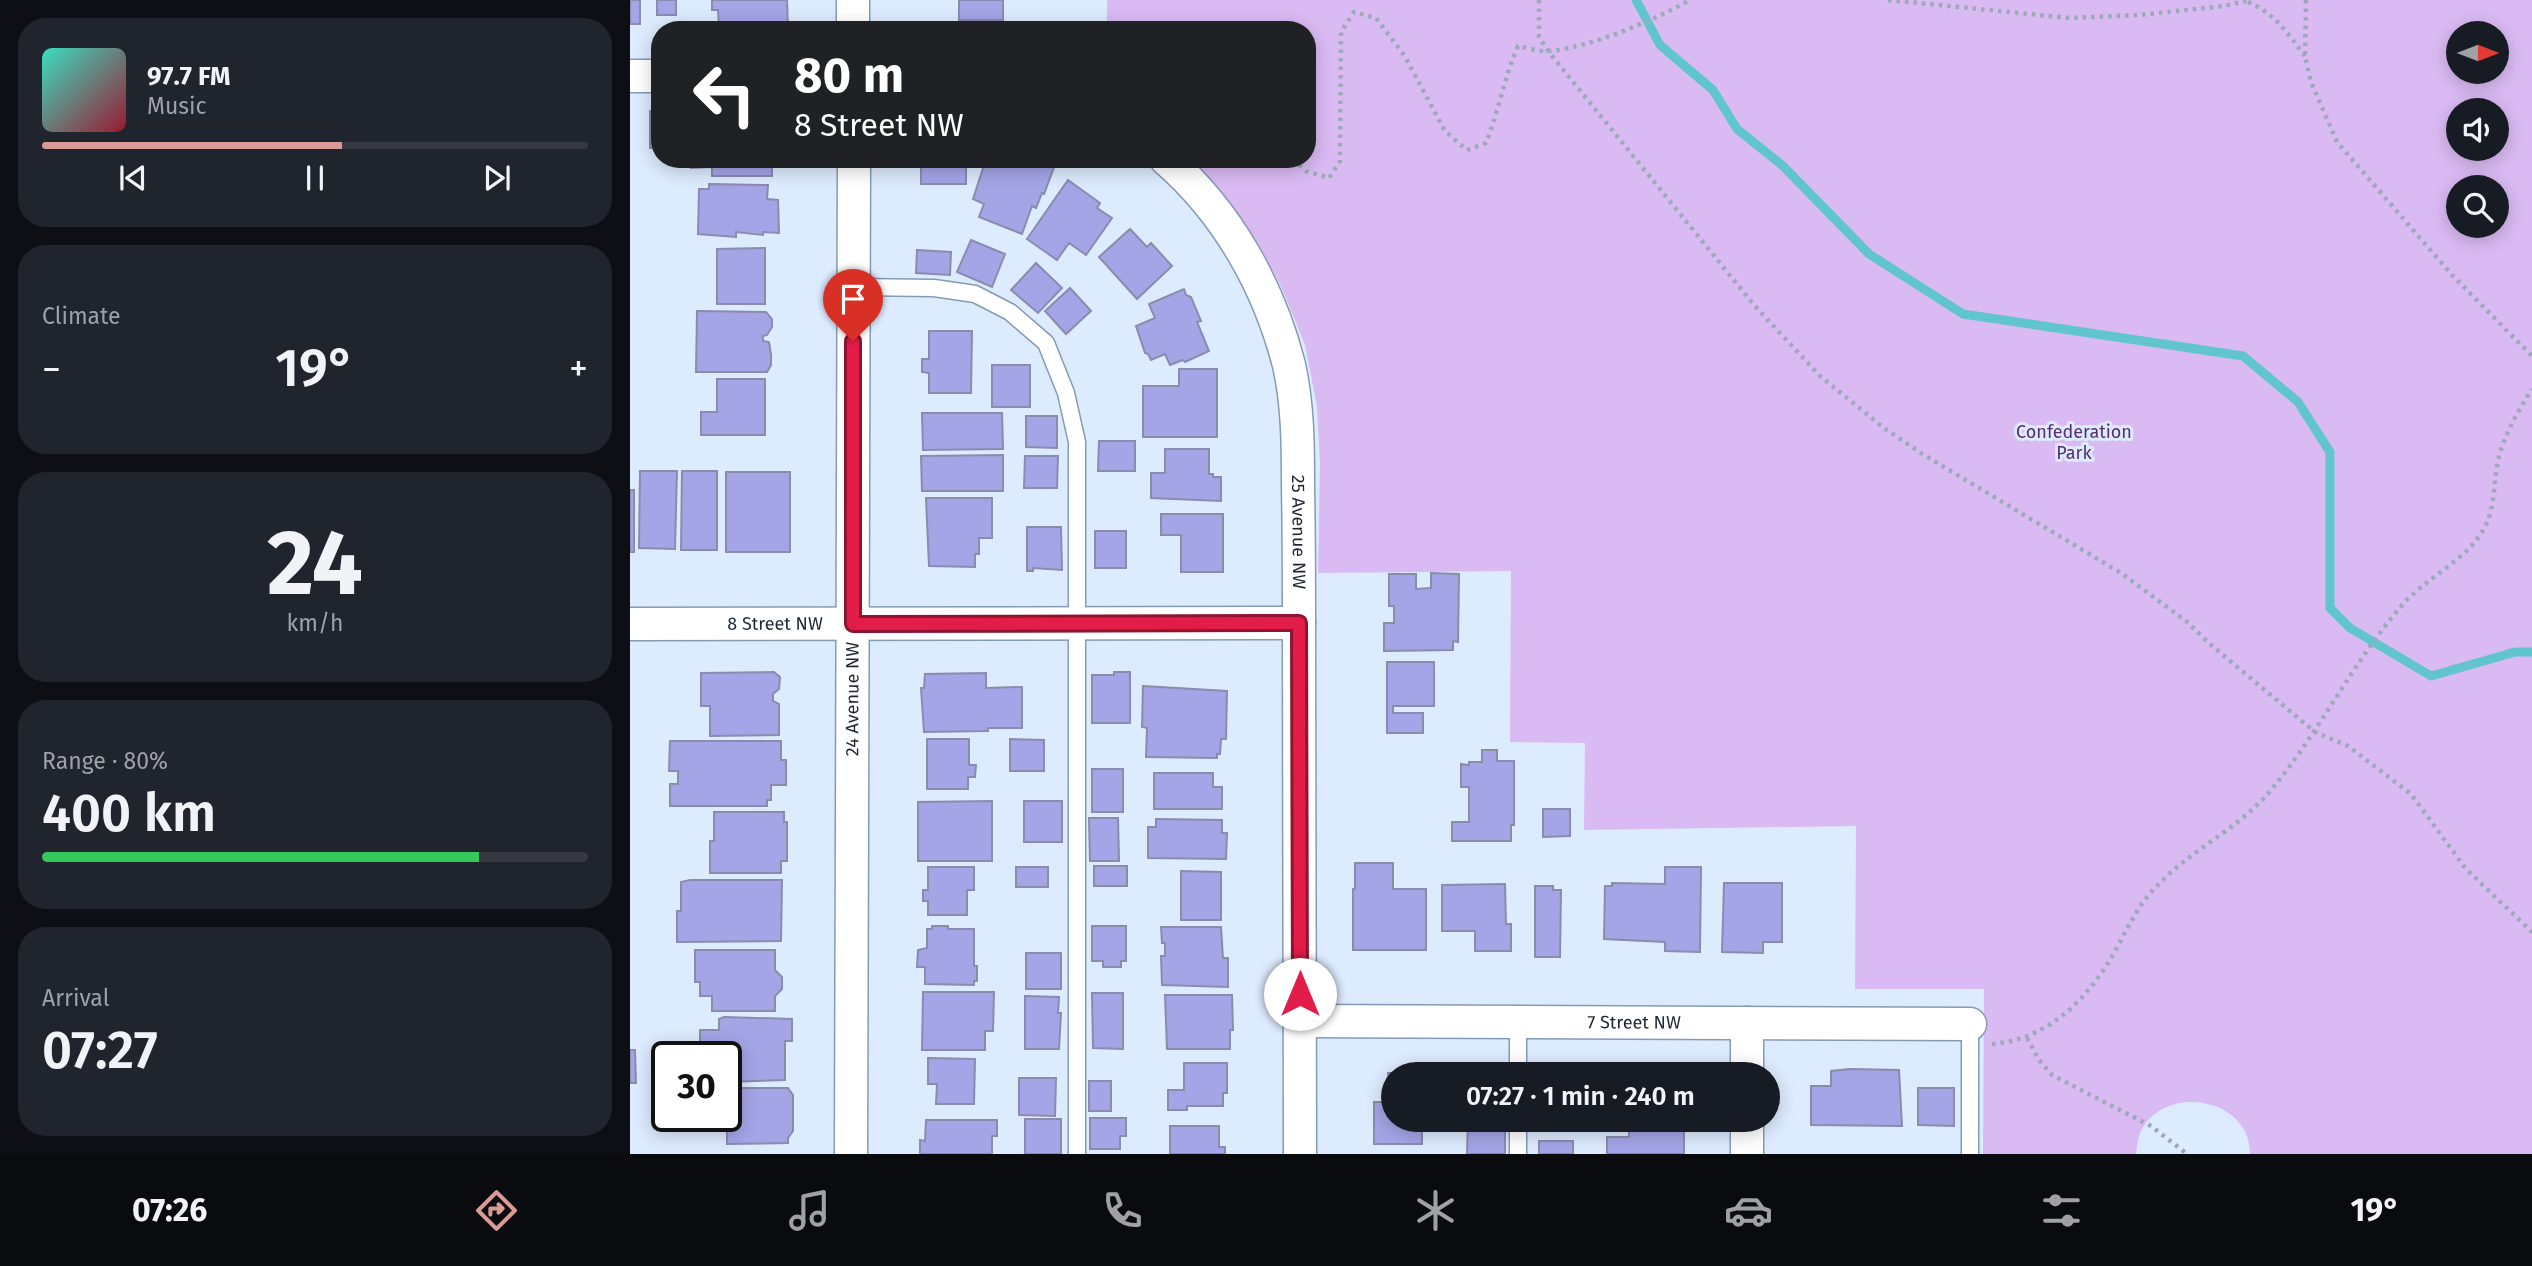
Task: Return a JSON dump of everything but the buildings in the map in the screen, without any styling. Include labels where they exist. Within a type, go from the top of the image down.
[{"type":"street","points":[[853,0],[853,21]]},
{"type":"street","points":[[630,76],[651,76]]},
{"type":"street","name":"24 Avenue NW","points":[[851,1154],[853,168]]},
{"type":"street","name":"25 Avenue NW","points":[[1175,168],[1197,189],[1229,231],[1263,289],[1278,328],[1296,408],[1300,1154]]},
{"type":"street","name":"8 Street NW","points":[[630,624],[1299,623]]},
{"type":"street","name":"7 Street NW","points":[[1300,1021],[1747,1023],[1970,1035]]},
{"type":"street","points":[[1747,1023],[1747,1062]]},
{"type":"street","points":[[1747,1132],[1747,1154]]},
{"type":"lane","points":[[853,287],[934,288],[975,293],[1010,312],[1046,343],[1066,393],[1077,442],[1077,1154]]},
{"type":"lane","points":[[1518,1023],[1518,1062]]},
{"type":"lane","points":[[1970,1035],[1970,1154]]},
{"type":"lane","points":[[1518,1132],[1518,1154]]},
{"type":"path","points":[[1539,0],[1539,37],[1548,51],[1754,305],[1820,376],[1884,428],[1924,455],[2121,573],[2186,621],[2315,732],[2348,746],[2411,794],[2466,869],[2532,932]]},
{"type":"path","points":[[1303,168],[1329,178],[1340,161],[1341,32],[1354,12],[1376,18],[1404,55],[1445,131],[1466,150],[1486,143],[1498,113],[1505,76],[1518,46],[1548,51],[1624,30],[1690,0]]},
{"type":"path","points":[[1888,0],[2070,18],[2139,15],[2248,1],[2266,10],[2276,19],[2305,57]]},
{"type":"path","points":[[2306,0],[2305,57],[2311,82],[2337,142],[2452,275],[2532,356]]},
{"type":"path","points":[[1970,1035],[2003,1043],[2027,1038],[2059,1018],[2078,1002],[2096,980],[2141,904],[2156,886],[2173,869],[2264,798],[2315,732],[2382,630],[2406,601],[2468,549],[2483,531],[2491,510],[2498,459],[2516,414],[2532,389]]},
{"type":"path","points":[[2027,1038],[2039,1060],[2052,1075],[2151,1126],[2187,1154]]},
{"type":"green space","name":"Confederation Park","points":[[1107,0],[2532,0],[2532,1154],[2250,1154],[2247,1135],[2236,1120],[2222,1109],[2204,1103],[2185,1102],[2167,1107],[2151,1117],[2140,1133],[2136,1154],[1983,1154],[1984,989],[1855,989],[1856,826],[1584,830],[1585,743],[1510,742],[1511,571],[1318,573],[1320,463],[1317,407],[1305,345],[1281,286],[1258,243],[1221,197],[1192,168],[1316,168],[1316,21],[1107,21]]},
{"type":"waterway","points":[[1636,0],[1660,45],[1713,90],[1737,129],[1783,166],[1869,254],[1963,314],[2243,356],[2298,402],[2330,452],[2330,608],[2350,628],[2431,676],[2515,652],[2532,652]]},
{"type":"route","points":[[853,341],[853,624],[1299,623],[1300,994]]}]
